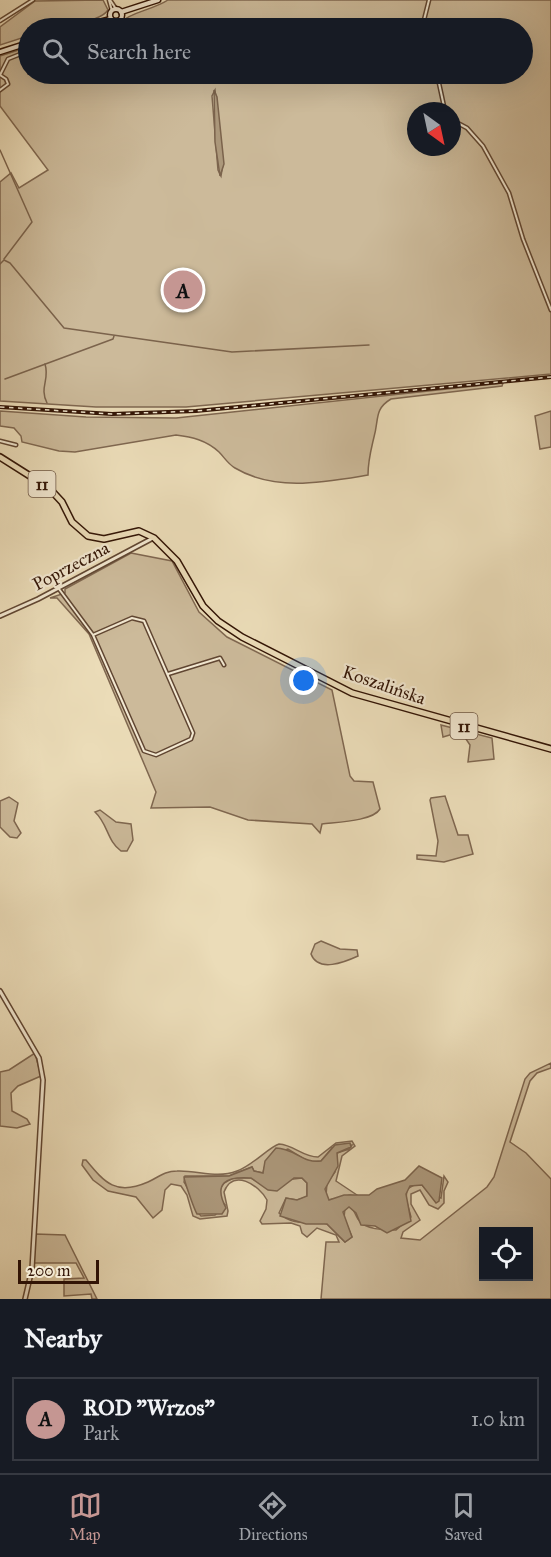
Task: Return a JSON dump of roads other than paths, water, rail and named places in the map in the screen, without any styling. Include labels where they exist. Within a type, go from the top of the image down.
[{"type":"highway","name":"11","points":[[0,457],[23,470],[56,495],[72,522],[88,536],[104,539],[139,531],[154,538]]},
{"type":"highway","name":"Koszalińska","points":[[154,538],[177,561],[203,606],[218,621],[242,637],[352,693],[551,749]]},
{"type":"main road","points":[[103,18],[112,13],[122,14],[158,0]]},
{"type":"main road","points":[[112,13],[116,18]]},
{"type":"main road","points":[[120,18],[122,14]]},
{"type":"main road","points":[[0,52],[18,46]]},
{"type":"street","points":[[0,21],[33,0]]},
{"type":"street","points":[[110,0],[112,13]]},
{"type":"street","points":[[424,18],[429,0]]},
{"type":"street","points":[[0,90],[8,84],[5,77],[0,75],[8,59],[18,55]]},
{"type":"street","points":[[439,84],[443,102]]},
{"type":"street","points":[[461,125],[467,128],[483,146],[509,193],[523,239],[551,310]]},
{"type":"street","points":[[0,441],[16,445]]},
{"type":"street","name":"Poprzeczna","points":[[0,616],[154,538]]},
{"type":"street","points":[[59,588],[93,635],[141,747],[148,754],[156,755],[192,737],[142,619],[132,618],[93,635]]},
{"type":"street","points":[[167,674],[220,658],[224,665]]},
{"type":"street","points":[[0,991],[36,1052],[42,1068],[43,1088],[32,1269],[25,1299]]},
{"type":"waterway","points":[[0,150],[32,222],[4,259]]},
{"type":"waterway","points":[[0,264],[4,260],[10,263],[64,328],[232,352],[369,345]]},
{"type":"waterway","points":[[5,379],[113,339],[114,336]]},
{"type":"waterway","points":[[45,364],[44,392],[47,403]]},
{"type":"railway","points":[[0,407],[112,414],[196,411],[551,377]]},
{"type":"place","name":"ROD \"Wrzos\"","points":[[183,290]]}]
